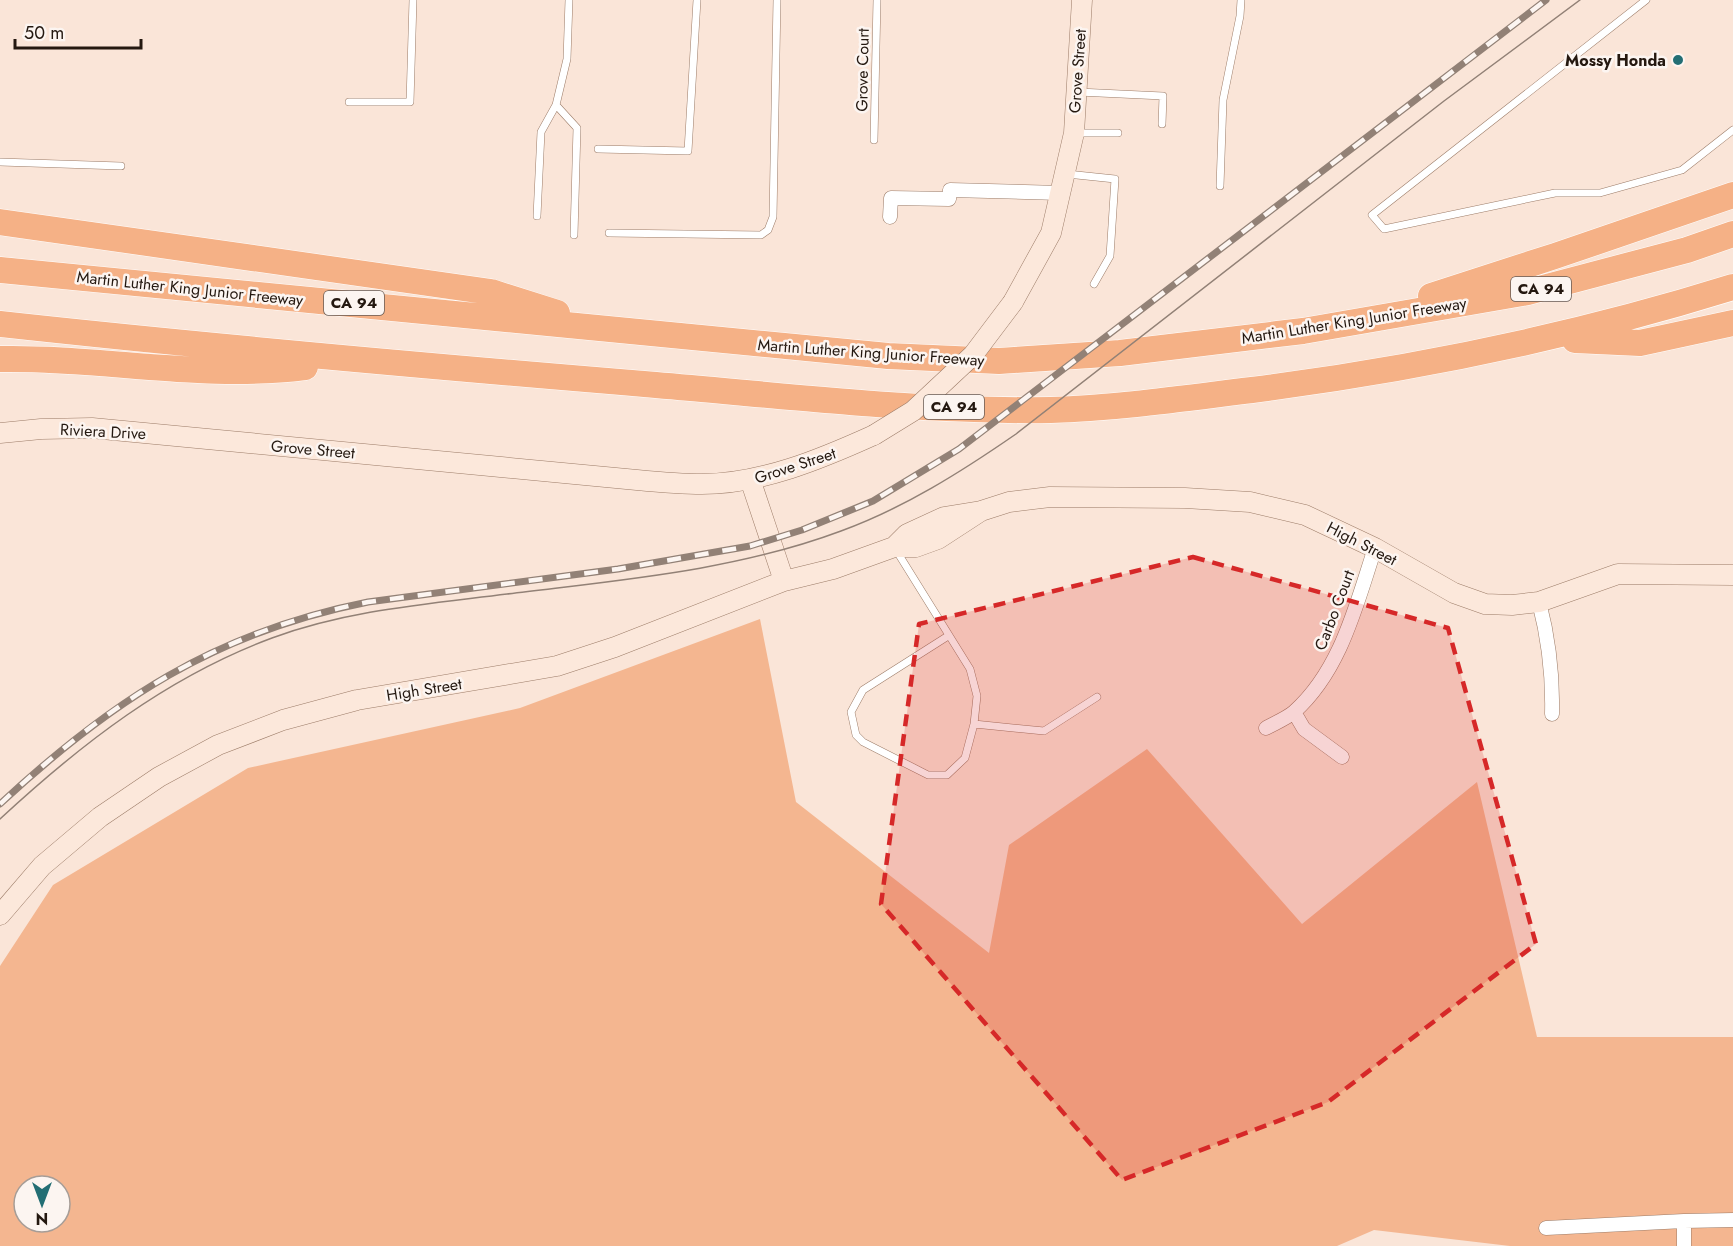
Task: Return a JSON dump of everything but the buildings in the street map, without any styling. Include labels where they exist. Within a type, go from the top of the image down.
[{"type":"highway","points":[[1345,323],[1555,256],[1733,195]]},
{"type":"highway","points":[[0,222],[491,292],[612,331]]},
{"type":"highway","name":"Martin Luther King Junior Freeway","points":[[0,270],[612,331],[888,356],[999,361],[1120,353],[1345,323],[1528,292],[1687,250],[1733,234]]},
{"type":"highway","name":"CA 94","points":[[0,324],[356,360],[901,405],[1052,410],[1187,398],[1368,375],[1548,339],[1658,311],[1733,287]]},
{"type":"highway","points":[[1548,339],[1640,343],[1733,323]]},
{"type":"highway","points":[[0,359],[66,360],[264,373],[356,360]]},
{"type":"main road","name":"Grove Street","points":[[206,437],[637,480],[702,484],[750,480],[831,455],[874,435],[913,411],[973,355],[1013,302],[1051,233],[1074,133],[1082,0]]},
{"type":"main road","name":"Riviera Drive","points":[[0,433],[92,428],[206,437]]},
{"type":"main road","points":[[750,480],[783,581]]},
{"type":"main road","name":"High Street","points":[[0,915],[42,866],[100,817],[159,777],[218,745],[283,720],[357,700],[557,666],[615,647],[783,581],[833,569],[894,547],[907,534],[944,517],[981,511],[1009,502],[1050,497],[1185,498],[1250,502],[1305,515],[1375,548],[1464,597],[1485,603],[1512,605],[1539,602],[1618,574],[1733,575]]},
{"type":"street","points":[[890,217],[891,198],[949,199],[950,190],[1062,183]]},
{"type":"street","name":"Carbo Court","points":[[1266,728],[1294,712],[1335,658],[1350,624],[1375,548]]},
{"type":"street","points":[[1539,602],[1548,637],[1553,686],[1552,714]]},
{"type":"street","points":[[1294,712],[1304,729],[1342,757]]},
{"type":"street","points":[[1684,1221],[1684,1246]]},
{"type":"street","points":[[1546,1228],[1684,1221],[1733,1221]]},
{"type":"lane","points":[[349,102],[410,102],[413,0]]},
{"type":"lane","points":[[537,216],[541,132],[556,105],[567,59],[569,0]]},
{"type":"lane","points":[[598,149],[688,150],[697,0]]},
{"type":"lane","points":[[609,233],[760,235],[768,230],[773,217],[777,0]]},
{"type":"lane","name":"Grove Court","points":[[874,140],[877,0]]},
{"type":"lane","points":[[1220,186],[1223,100],[1240,16],[1240,0]]},
{"type":"lane","points":[[1646,0],[1372,215],[1383,229],[1555,193],[1600,193],[1682,170],[1733,130]]},
{"type":"lane","points":[[1076,92],[1163,96],[1162,124]]},
{"type":"lane","points":[[556,105],[577,128],[574,235]]},
{"type":"lane","points":[[1074,133],[1118,133]]},
{"type":"lane","points":[[0,162],[121,166]]},
{"type":"lane","points":[[1062,183],[1114,178],[1110,256],[1094,284]]},
{"type":"lane","points":[[894,547],[970,669],[977,696],[974,724],[964,758],[946,775],[928,775],[864,742],[856,735],[851,712],[864,690],[948,636]]},
{"type":"lane","points":[[974,724],[1044,731],[1097,697]]},
{"type":"highlighted area","points":[[1193,557],[1448,628],[1536,944],[1328,1102],[1122,1180],[881,904],[919,624]]},
{"type":"shaded area","points":[[760,619],[796,802],[989,953],[1009,845],[1147,749],[1302,924],[1477,782],[1537,1037],[1733,1037],[1733,1246],[1510,1246],[1374,1230],[1337,1246],[0,1246],[0,966],[53,885],[248,768],[520,708]]},
{"type":"tram line","points":[[0,819],[62,765],[127,715],[197,672],[272,638],[301,628],[388,609],[718,565],[801,545],[864,522],[910,500],[1016,434],[1444,101],[1580,0]]},
{"type":"railway","points":[[0,804],[83,733],[126,702],[169,675],[214,652],[262,632],[313,615],[368,602],[618,569],[750,546],[802,530],[873,501],[959,449],[1546,0]]},
{"type":"place","name":"Mossy Honda","points":[[1678,60]]}]
